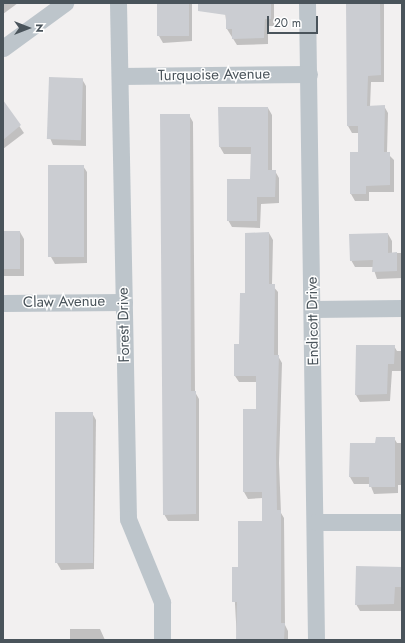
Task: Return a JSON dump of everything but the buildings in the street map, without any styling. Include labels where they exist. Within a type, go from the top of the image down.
[{"type":"street","points":[[3,48],[65,3]]},
{"type":"street","name":"Forest Drive","points":[[118,3],[128,519],[162,602],[162,640]]},
{"type":"street","name":"Endicott Drive","points":[[307,3],[313,309],[316,640]]},
{"type":"street","name":"Turquoise Avenue","points":[[120,76],[309,74]]},
{"type":"street","name":"Claw Avenue","points":[[3,303],[124,302]]},
{"type":"street","points":[[313,309],[402,308]]},
{"type":"street","points":[[316,522],[402,522]]}]
